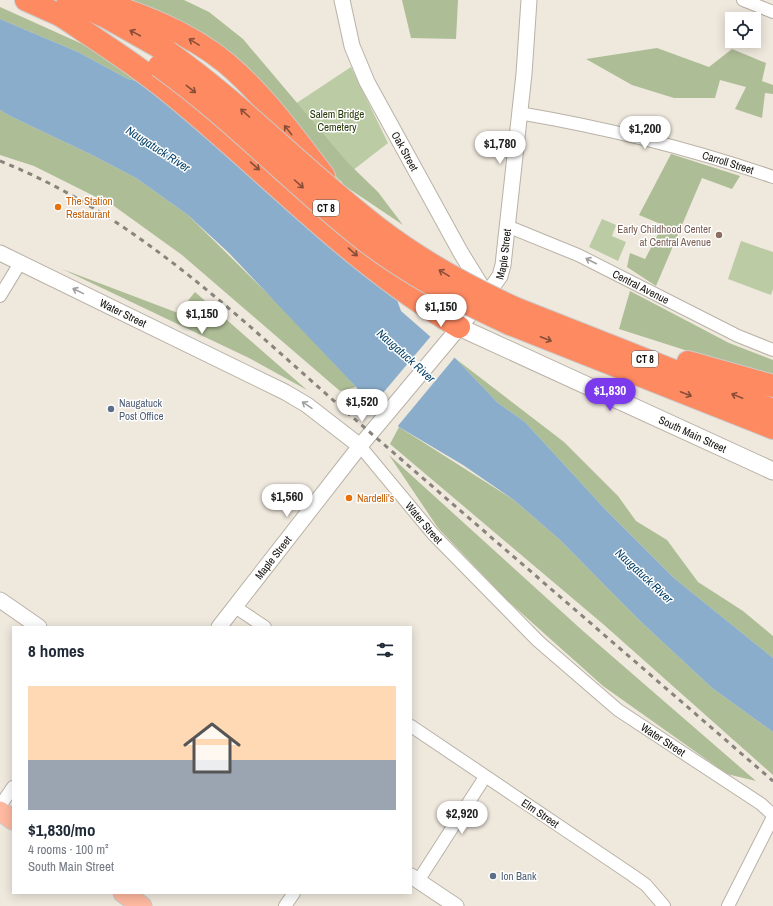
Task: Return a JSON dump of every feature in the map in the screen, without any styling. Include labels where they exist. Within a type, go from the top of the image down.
[{"type":"highway","name":"CT 8","points":[[26,0],[106,17],[159,65],[229,98],[349,205],[379,229],[513,317],[711,404],[773,428]]},
{"type":"highway","points":[[95,0],[153,21],[174,31],[192,40],[226,63],[272,110],[361,222],[382,244],[450,305],[457,316],[460,327]]},
{"type":"highway","points":[[64,8],[159,65],[185,105],[354,253],[403,292],[460,327]]},
{"type":"highway","name":"CT 8","points":[[513,317],[773,410]]},
{"type":"highway","points":[[513,317],[773,386]]},
{"type":"highway","points":[[711,404],[773,436]]},
{"type":"main road","name":"South Main Street","points":[[460,327],[773,472]]},
{"type":"main road","points":[[0,811],[12,819]]},
{"type":"main road","points":[[124,894],[142,906]]},
{"type":"street","name":"Oak Street","points":[[342,0],[352,46],[367,82],[480,286],[487,294]]},
{"type":"street","name":"Maple Street","points":[[220,626],[384,416],[487,294],[502,270],[519,113],[529,0]]},
{"type":"street","points":[[743,0],[773,12]]},
{"type":"street","name":"Carroll Street","points":[[519,113],[572,122],[668,143],[773,177]]},
{"type":"street","name":"Central Avenue","points":[[507,226],[578,255],[738,336],[773,350]]},
{"type":"street","name":"Water Street","points":[[0,253],[285,392],[307,405],[360,446],[433,534],[538,641],[618,710],[761,804],[772,814],[772,819]]},
{"type":"street","points":[[0,296],[20,262]]},
{"type":"street","points":[[0,600],[38,626]]},
{"type":"street","points":[[235,607],[264,626]]},
{"type":"street","name":"Elm Street","points":[[412,727],[632,875],[646,885],[664,906]]},
{"type":"street","points":[[448,904],[414,878],[485,777]]},
{"type":"street","points":[[0,806],[12,788]]},
{"type":"street","points":[[728,906],[772,819]]},
{"type":"street","points":[[285,906],[293,894]]},
{"type":"green space","points":[[122,0],[184,0],[209,12],[243,39],[347,162],[378,192],[403,225],[345,186],[265,90],[194,28]]},
{"type":"green space","points":[[402,0],[458,0],[456,39],[411,38]]},
{"type":"green space","points":[[0,7],[100,52],[141,83],[128,79],[78,52],[0,19]]},
{"type":"green space","points":[[657,48],[709,67],[732,49],[766,63],[762,81],[773,85],[773,94],[765,93],[762,118],[735,109],[746,87],[720,80],[715,98],[674,98],[632,85],[586,59]]},
{"type":"green space","name":"Salem Bridge Cemetery","points":[[351,67],[388,143],[339,181],[283,112]]},
{"type":"green space","points":[[0,110],[136,178],[188,215],[281,307],[356,387],[340,391],[182,255],[114,206],[34,166],[0,155]]},
{"type":"green space","points":[[671,154],[740,176],[732,189],[702,178],[656,286],[627,267],[630,253],[645,259],[663,225],[639,215]]},
{"type":"green space","points":[[602,219],[616,225],[612,236],[626,242],[618,261],[589,247]]},
{"type":"green space","points":[[741,241],[773,252],[773,289],[771,295],[728,279]]},
{"type":"green space","points":[[62,269],[178,313],[195,292],[307,390],[249,358]]},
{"type":"green space","points":[[630,291],[729,343],[773,360],[773,378],[619,329]]},
{"type":"green space","points":[[456,359],[564,442],[618,496],[636,521],[667,540],[698,582],[743,611],[773,636],[773,658],[674,578],[605,509],[525,422],[498,403]]},
{"type":"green space","points":[[399,427],[514,500],[560,540],[638,619],[712,688],[773,732],[773,775],[603,624],[390,444]]},
{"type":"green space","points":[[389,455],[583,631],[756,781],[727,774],[603,686],[507,600],[438,528]]},
{"type":"water","name":"Naugatuck River","points":[[0,19],[78,52],[128,79],[148,84],[396,297],[401,311],[456,359],[498,403],[525,422],[605,509],[674,578],[773,658],[773,732],[712,688],[638,619],[560,540],[514,500],[463,465],[399,427],[373,405],[229,253],[188,215],[136,178],[0,110]]},
{"type":"pier","points":[[431,336],[455,357],[397,427],[372,406]]},
{"type":"railway","points":[[0,161],[52,185],[101,213],[148,244],[193,279],[237,315],[365,428],[773,781]]},
{"type":"place","name":"The Station Restaurant","points":[[58,207]]},
{"type":"place","name":"Early Childhood Center at Central Avenue","points":[[719,235]]},
{"type":"place","name":"Naugatuck Post Office","points":[[111,409]]},
{"type":"place","name":"Nardelli's","points":[[349,498]]},
{"type":"place","name":"Ion Bank","points":[[493,876]]}]
